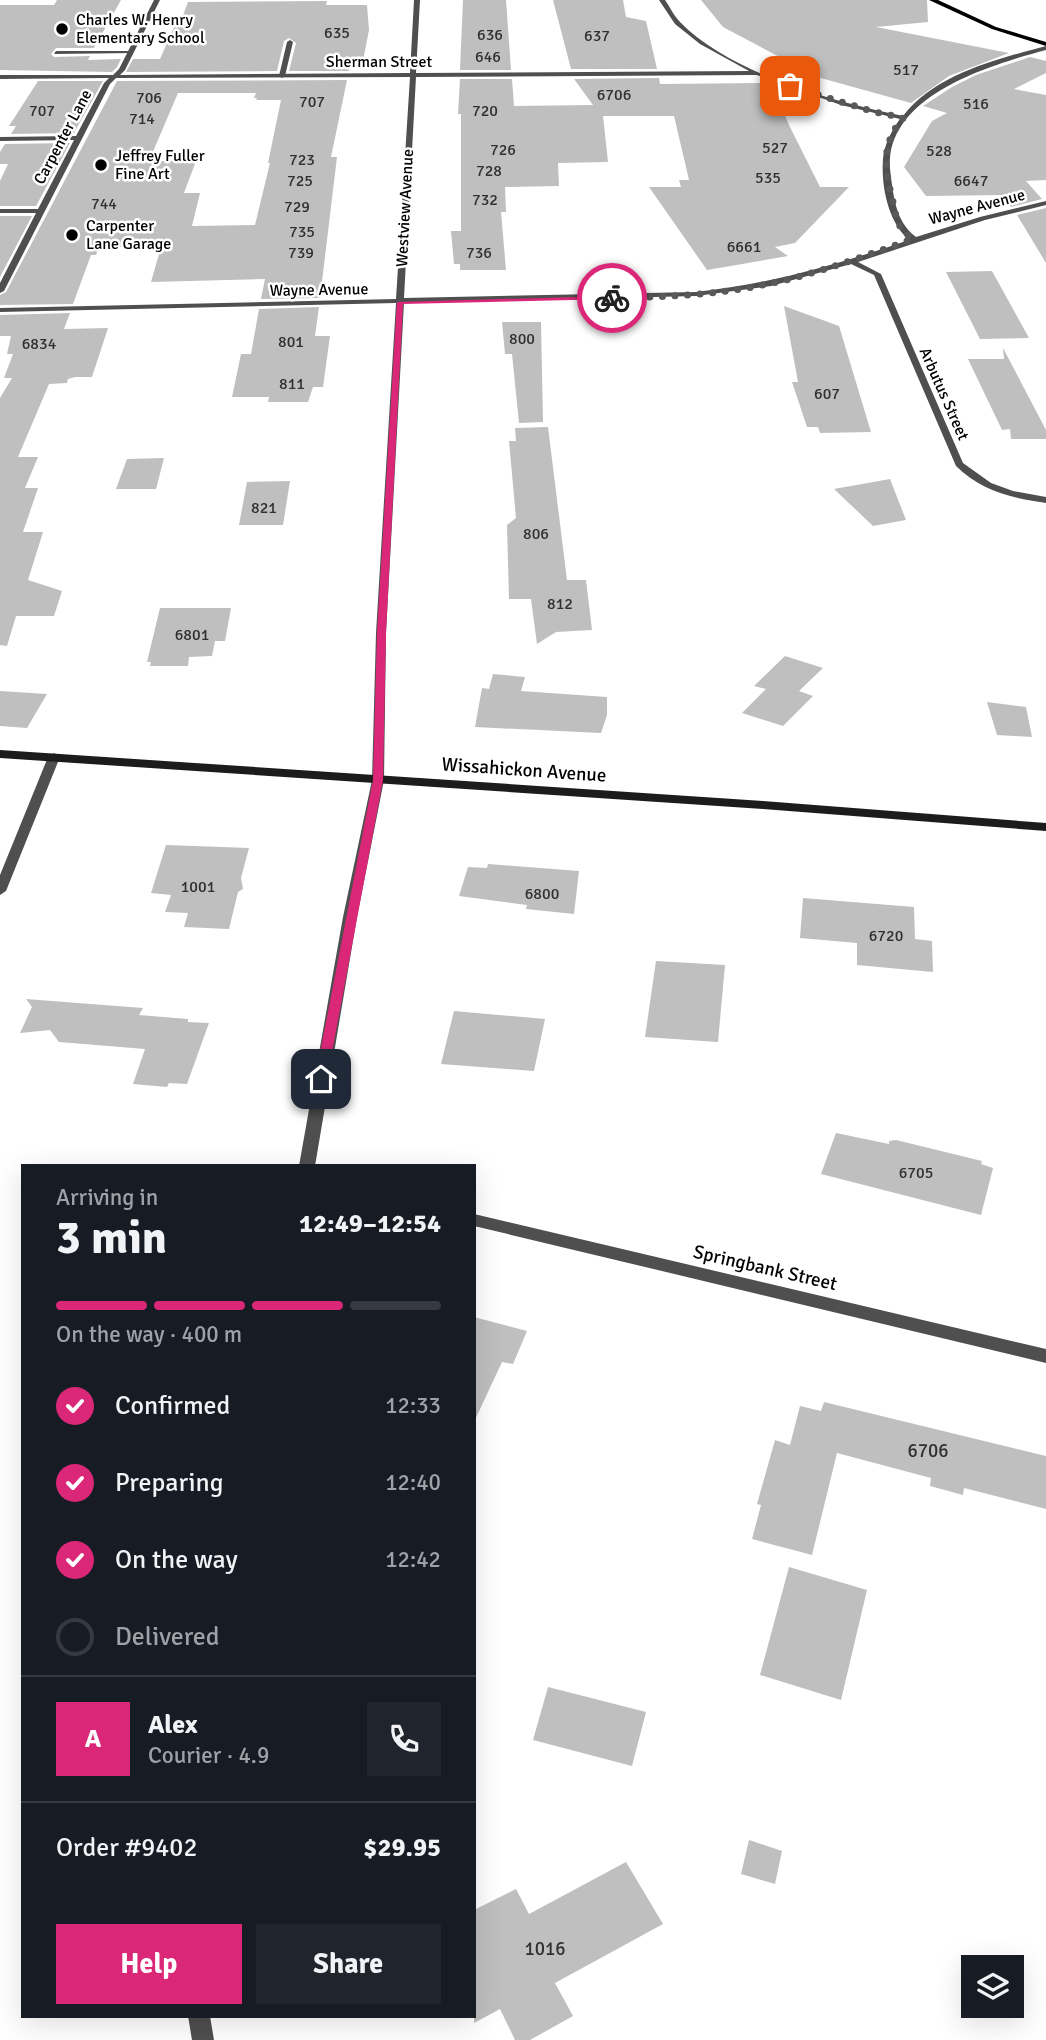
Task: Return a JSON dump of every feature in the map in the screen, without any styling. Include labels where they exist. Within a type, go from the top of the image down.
[{"type":"main road","points":[[932,0],[1046,46]]},
{"type":"street","name":"Carpenter Lane","points":[[0,291],[107,83],[122,71],[157,0]]},
{"type":"street","name":"Westview Avenue","points":[[307,1164],[350,917],[378,780],[381,633],[416,0]]},
{"type":"street","points":[[662,0],[672,18],[693,37],[759,73],[840,102],[903,118]]},
{"type":"street","points":[[282,76],[290,42]]},
{"type":"street","points":[[913,239],[896,222],[885,173],[884,160],[890,138],[903,118],[934,92],[964,76],[1046,46]]},
{"type":"street","points":[[56,53],[131,53]]},
{"type":"street","name":"Sherman Street","points":[[0,77],[759,73]]},
{"type":"street","points":[[0,139],[78,138]]},
{"type":"street","name":"Wayne Avenue","points":[[0,310],[696,294],[762,286],[851,261],[981,218],[1046,203]]},
{"type":"street","points":[[0,211],[41,211]]},
{"type":"street","name":"Arbutus Street","points":[[851,261],[877,274],[959,464],[991,487],[1046,500]]},
{"type":"street","name":"Wissahickon Avenue","points":[[0,754],[763,805],[1046,827]]},
{"type":"street","points":[[0,891],[54,757]]},
{"type":"street","name":"Springbank Street","points":[[476,1220],[1046,1356]]},
{"type":"street","points":[[199,2018],[203,2040]]},
{"type":"building","name":"Charles W. Henry Elementary School","points":[[57,0],[121,0],[94,48],[56,48],[51,54],[54,57],[90,56],[88,60],[121,59],[112,72],[0,70],[0,5],[54,5]]},
{"type":"building","points":[[463,0],[506,0],[511,70],[460,70]]},
{"type":"building","points":[[553,0],[623,0],[626,17],[646,21],[657,69],[571,69]]},
{"type":"building","points":[[701,0],[927,0],[928,22],[876,27],[1009,53],[949,76],[911,103],[817,77],[723,27]]},
{"type":"building","points":[[327,1],[326,5],[367,5],[369,30],[362,66],[350,67],[349,71],[289,71],[296,43],[289,38],[284,41],[277,71],[126,72],[133,59],[160,59],[188,2]]},
{"type":"building","points":[[1030,57],[1046,61],[1046,73],[1014,89],[1046,95],[1046,180],[1026,181],[1042,199],[1011,207],[1004,195],[926,196],[904,167],[932,121],[947,113],[923,106],[976,75]]},
{"type":"building","points":[[659,78],[660,84],[771,83],[820,187],[849,187],[795,243],[775,247],[788,256],[707,270],[649,187],[681,187],[679,180],[689,180],[674,116],[603,116],[608,162],[558,163],[559,186],[505,187],[506,212],[501,212],[506,270],[460,270],[460,264],[454,264],[451,231],[461,231],[461,114],[458,114],[460,79],[512,79],[514,106],[593,105],[574,79]]},
{"type":"building","points":[[347,80],[331,157],[337,157],[320,298],[261,299],[265,279],[151,282],[161,247],[99,247],[96,255],[91,255],[73,304],[0,305],[0,295],[6,292],[117,81]],"holes":[[[178,93],[256,93],[256,100],[281,100],[255,225],[192,226],[200,193],[184,193],[196,161],[149,161]]]},
{"type":"building","points":[[38,81],[103,81],[74,133],[11,134],[16,126],[9,126]]},
{"type":"building","points":[[70,143],[36,206],[0,206],[0,181],[8,164],[0,164],[0,152],[5,144]]},
{"type":"building","points":[[1046,208],[1046,263],[1017,215]]},
{"type":"building","points":[[0,216],[32,216],[0,277]]},
{"type":"building","points":[[992,271],[1029,338],[980,339],[946,272]]},
{"type":"building","points":[[784,306],[839,326],[871,432],[820,433],[818,427],[807,427],[792,382],[798,382]]},
{"type":"building","points":[[319,307],[315,336],[330,336],[323,387],[313,387],[308,402],[268,402],[269,397],[232,397],[241,354],[251,354],[259,309]]},
{"type":"building","points":[[70,313],[64,329],[108,328],[92,377],[75,377],[68,379],[67,383],[49,384],[18,457],[38,457],[25,488],[38,488],[23,532],[43,532],[28,580],[62,591],[54,616],[16,616],[7,646],[0,645],[0,398],[12,378],[4,378],[13,354],[7,354],[11,336],[0,336],[0,315]]},
{"type":"building","points":[[502,322],[541,322],[543,422],[519,423],[512,354],[505,354]]},
{"type":"building","points":[[1003,348],[1046,430],[1046,439],[1011,439],[1010,429],[1002,430],[968,359],[1004,359]]},
{"type":"building","points":[[548,427],[567,580],[586,580],[592,630],[556,632],[537,644],[531,599],[509,599],[507,525],[516,518],[509,441],[516,441],[515,428]]},
{"type":"building","points":[[164,458],[156,489],[116,489],[127,459]]},
{"type":"building","points":[[890,479],[906,520],[873,526],[834,489]]},
{"type":"building","points":[[290,481],[283,525],[239,525],[247,482]]},
{"type":"building","points":[[160,608],[231,608],[225,641],[215,641],[212,656],[189,657],[188,666],[150,666],[151,662],[147,662]]},
{"type":"building","points":[[785,656],[823,668],[799,691],[813,696],[783,726],[742,713],[766,689],[754,686]]},
{"type":"building","points":[[493,674],[525,677],[521,691],[607,697],[607,715],[601,733],[475,727],[482,688],[489,689]]},
{"type":"building","points":[[0,691],[47,694],[27,728],[0,726]]},
{"type":"building","points":[[987,702],[1026,707],[1032,737],[997,735]]},
{"type":"building","points":[[166,845],[249,848],[241,878],[243,889],[238,892],[229,929],[184,927],[188,913],[165,912],[171,895],[151,893]]},
{"type":"building","points":[[488,864],[579,871],[574,914],[526,909],[527,905],[459,896],[468,867],[487,868]]},
{"type":"building","points":[[803,898],[914,907],[915,939],[932,941],[933,972],[857,965],[857,943],[800,938]]},
{"type":"building","points":[[656,961],[725,965],[718,1042],[645,1037]]},
{"type":"building","points":[[26,999],[143,1008],[139,1015],[209,1023],[187,1084],[169,1083],[167,1087],[133,1084],[145,1049],[59,1042],[50,1030],[20,1033],[32,1007]]},
{"type":"building","points":[[454,1011],[545,1019],[534,1071],[441,1064]]},
{"type":"building","points":[[836,1133],[889,1144],[889,1141],[896,1140],[982,1161],[981,1164],[993,1168],[981,1215],[821,1174]]},
{"type":"building","points":[[476,1318],[527,1331],[513,1364],[502,1362],[476,1418]]},
{"type":"building","points":[[824,1402],[1046,1456],[1046,1509],[964,1488],[963,1495],[930,1486],[931,1478],[837,1453],[812,1555],[752,1539],[761,1505],[757,1504],[775,1440],[790,1445],[800,1406],[821,1411]]},
{"type":"building","points":[[789,1567],[867,1590],[841,1700],[760,1675]]},
{"type":"building","points":[[548,1687],[646,1712],[632,1766],[533,1740]]},
{"type":"building","points":[[749,1840],[782,1851],[775,1884],[741,1874]]},
{"type":"building","points":[[626,1862],[663,1924],[555,1983],[573,2016],[530,2040],[515,2040],[500,2009],[474,2023],[476,1909],[516,1889],[529,1914]]},
{"type":"way so far","points":[[612,298],[664,297],[762,286],[823,270],[913,239],[899,228],[896,222],[885,173],[884,160],[890,138],[903,118],[790,86]]},
{"type":"place","name":"Charles W. Henry Elementary School","points":[[62,29]]},
{"type":"place","name":"Jeffrey Fuller Fine Art","points":[[101,165]]},
{"type":"place","name":"Carpenter Lane Garage","points":[[72,235]]},
{"type":"route","points":[[321,1079],[378,780],[381,633],[400,302],[612,298]]}]
